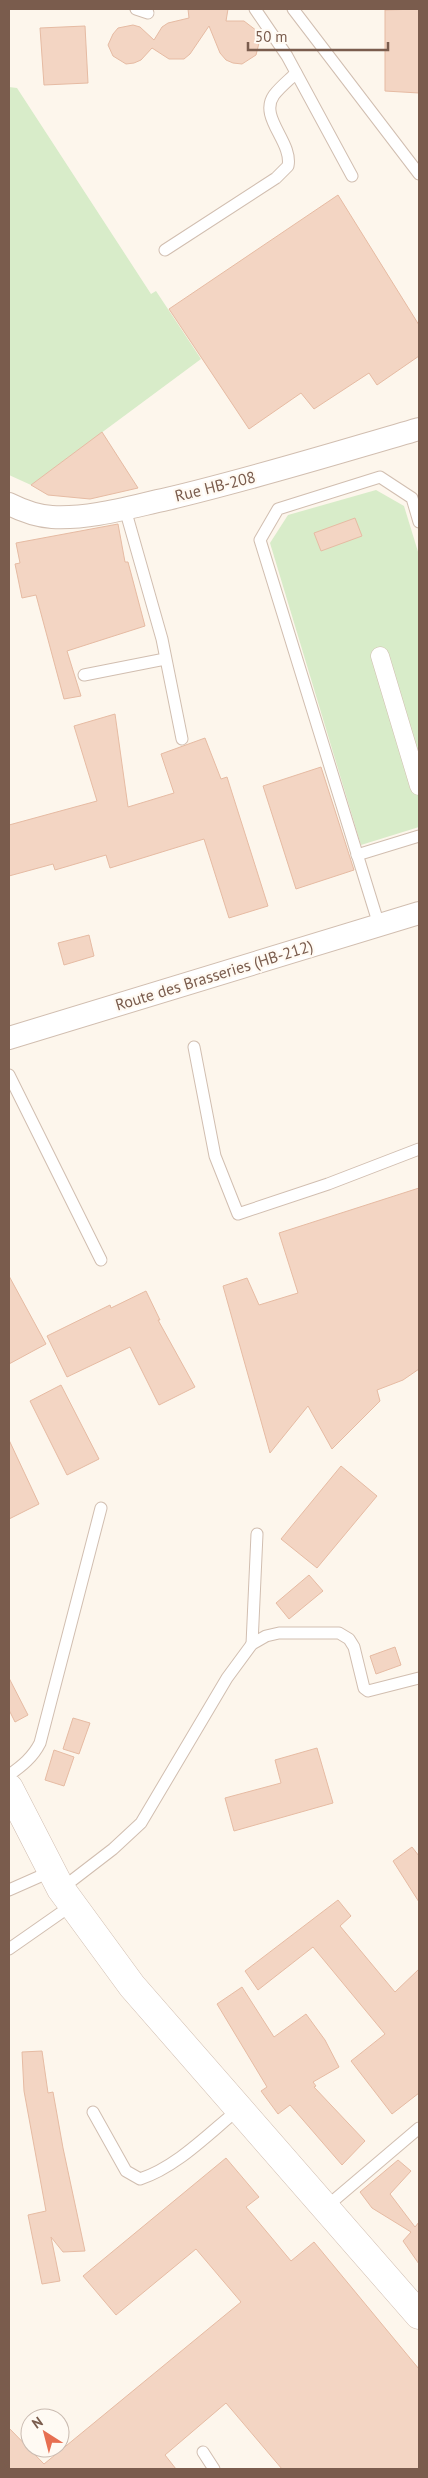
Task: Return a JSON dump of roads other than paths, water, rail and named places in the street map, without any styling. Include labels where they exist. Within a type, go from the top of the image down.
[{"type":"street","name":"Rue HB-208","points":[[9,504],[26,513],[52,517],[81,516],[125,509],[221,486],[419,429]]},
{"type":"street","points":[[380,656],[419,786]]},
{"type":"street","name":"Route des Brasseries (HB-212)","points":[[9,1038],[419,913]]},
{"type":"street","points":[[10,1792],[62,1888],[132,1986],[419,2315]]},
{"type":"lane","points":[[136,9],[148,13]]},
{"type":"lane","points":[[255,9],[296,73],[352,176]]},
{"type":"lane","points":[[293,9],[419,174]]},
{"type":"lane","points":[[165,250],[276,178],[288,166],[289,153],[271,117],[270,107],[273,96],[296,73]]},
{"type":"lane","points":[[379,925],[260,540],[278,509],[380,477],[412,498],[419,522]]},
{"type":"lane","points":[[125,509],[162,639],[182,739]]},
{"type":"lane","points":[[84,675],[165,659]]},
{"type":"lane","points":[[357,855],[419,836]]},
{"type":"lane","points":[[194,1047],[215,1156],[238,1214],[328,1184],[419,1149]]},
{"type":"lane","points":[[9,1075],[101,1260]]},
{"type":"lane","points":[[10,1792],[22,1766],[35,1752],[40,1743],[100,1508]]},
{"type":"lane","points":[[252,1644],[257,1534]]},
{"type":"lane","points":[[9,1949],[44,1927],[62,1888],[113,1849],[141,1823],[227,1678],[252,1644],[266,1636],[279,1633],[338,1633],[349,1639],[354,1647],[364,1688],[368,1691],[419,1678]]},
{"type":"lane","points":[[9,1890],[62,1888]]},
{"type":"lane","points":[[93,2112],[126,2171],[140,2179],[168,2165],[239,2109]]},
{"type":"lane","points":[[326,2207],[419,2128]]},
{"type":"lane","points":[[203,2452],[214,2469]]}]
